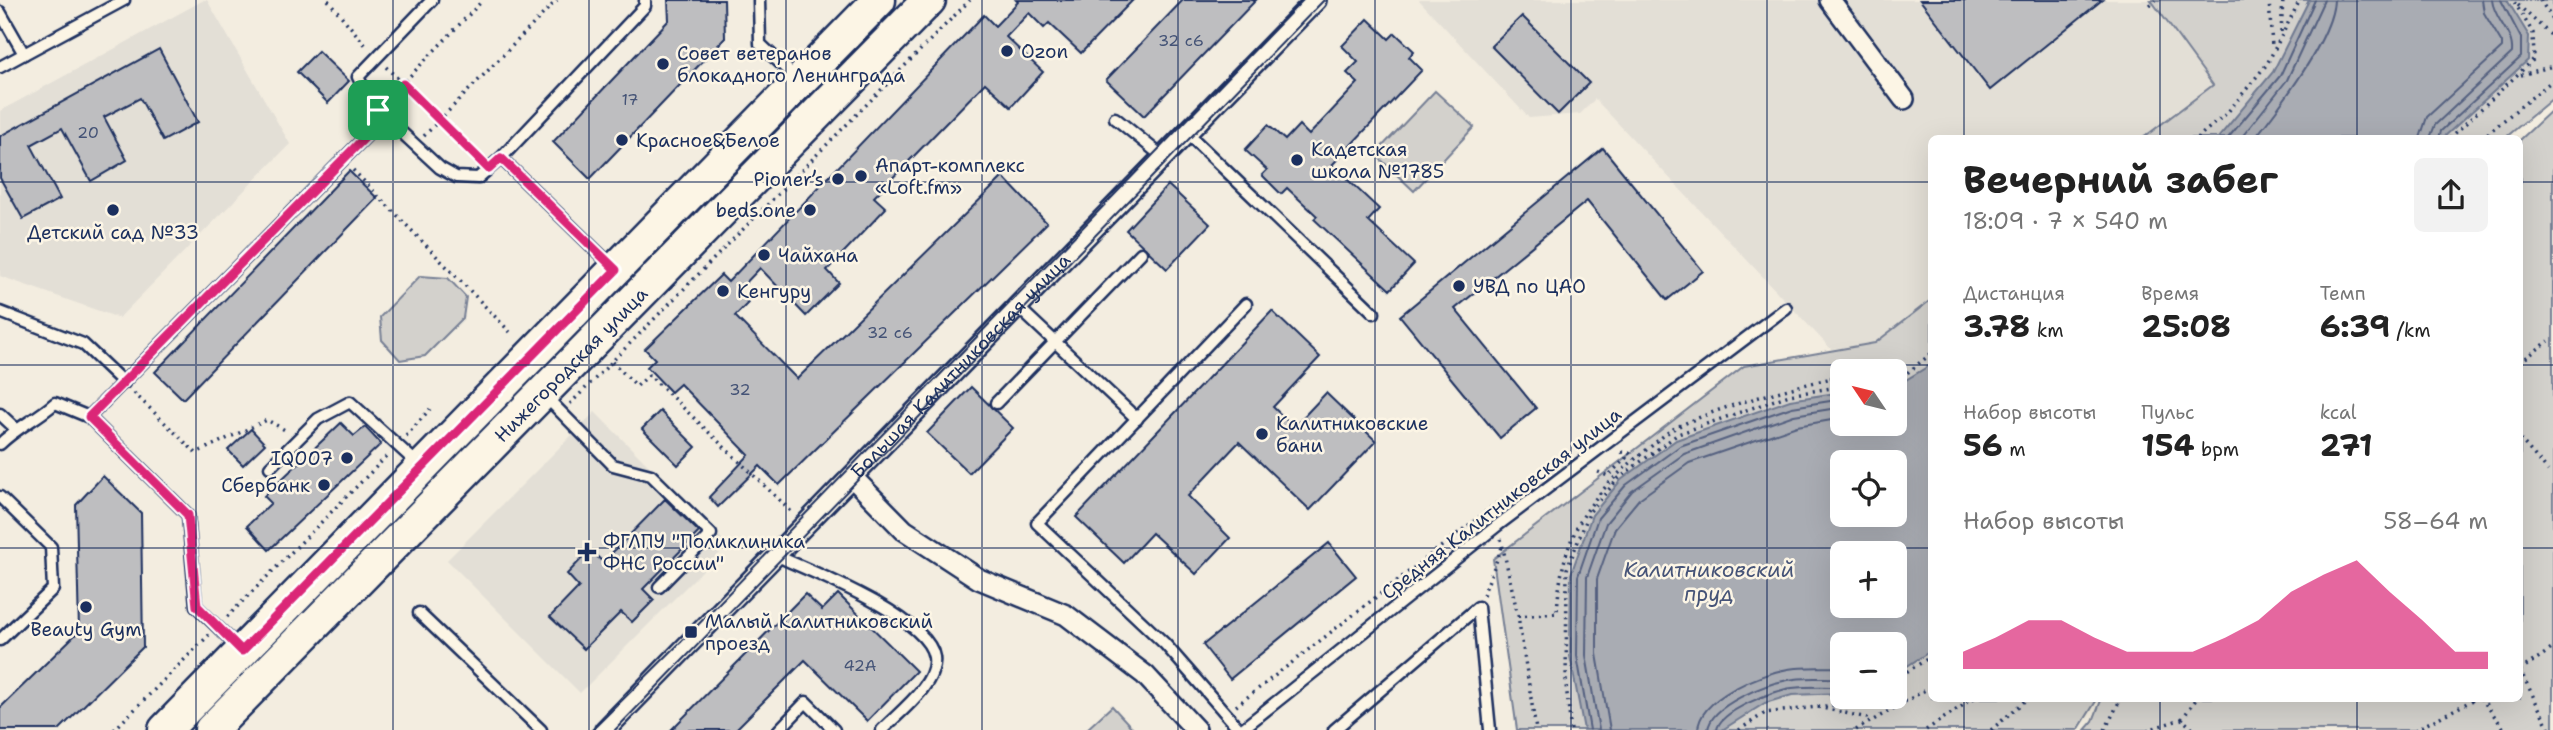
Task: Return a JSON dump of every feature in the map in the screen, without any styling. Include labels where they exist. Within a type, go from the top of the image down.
[{"type":"main road","name":"Нижегородская улица","points":[[164,730],[878,0]]},
{"type":"main road","name":"Нижегородская улица","points":[[211,730],[553,404],[929,0]]},
{"type":"street","name":"Большая Калитниковская улица","points":[[605,730],[1316,0]]},
{"type":"street","points":[[1830,0],[1904,99]]},
{"type":"street","points":[[853,478],[904,530],[979,579],[1066,615],[1144,675],[1196,730]]},
{"type":"lane","points":[[0,67],[124,0]]},
{"type":"lane","points":[[432,0],[358,77],[381,113],[440,168],[456,177],[478,178],[501,158],[645,6],[645,0]]},
{"type":"lane","points":[[759,0],[760,44],[799,81]]},
{"type":"lane","points":[[0,12],[23,54]]},
{"type":"lane","points":[[89,417],[343,159],[381,113]]},
{"type":"lane","points":[[1115,118],[1163,157]]},
{"type":"lane","points":[[1187,133],[1374,313]]},
{"type":"lane","points":[[501,158],[616,270]]},
{"type":"lane","points":[[996,403],[1141,253]]},
{"type":"lane","points":[[1241,730],[1165,644],[1037,523],[1246,304]]},
{"type":"lane","points":[[1018,306],[1137,419]]},
{"type":"lane","name":"Средняя Калитниковская улица","points":[[1241,730],[1498,525],[1786,308]]},
{"type":"lane","points":[[0,312],[83,344],[124,383]]},
{"type":"lane","points":[[270,467],[318,419],[350,402],[421,468]]},
{"type":"lane","points":[[0,444],[15,428],[30,425],[55,403],[89,417],[188,515],[197,606],[242,651]]},
{"type":"lane","points":[[553,404],[613,465],[651,475],[711,534],[659,587]]},
{"type":"lane","points":[[0,414],[15,428]]},
{"type":"lane","points":[[0,497],[51,548],[53,589],[0,640]]},
{"type":"lane","points":[[777,556],[863,594],[899,617],[928,645],[934,657],[930,676],[881,730]]},
{"type":"lane","points":[[1334,730],[1478,607]]},
{"type":"lane","points":[[1478,607],[1490,730]]},
{"type":"lane","points":[[419,613],[541,730]]},
{"type":"lane","points":[[779,730],[806,702],[834,730]]},
{"type":"path","points":[[328,0],[376,58],[489,169]]},
{"type":"path","points":[[381,113],[403,84],[483,0]]},
{"type":"path","points":[[415,145],[557,0]]},
{"type":"path","points":[[553,404],[612,362],[970,0]]},
{"type":"path","points":[[2150,5],[2156,0]]},
{"type":"path","points":[[2269,0],[2272,50]]},
{"type":"path","points":[[2281,34],[2283,0]]},
{"type":"path","points":[[2201,135],[2227,113],[2267,64],[2300,0]]},
{"type":"path","points":[[2540,0],[2553,20]]},
{"type":"path","points":[[2514,1],[2553,37]]},
{"type":"path","points":[[2453,135],[2534,59],[2536,45],[2533,33],[2514,1]]},
{"type":"path","points":[[2518,76],[2553,66]]},
{"type":"path","points":[[2486,135],[2553,80]]},
{"type":"path","points":[[343,159],[510,332]]},
{"type":"path","points":[[2523,360],[2549,341]]},
{"type":"path","points":[[1908,372],[1928,356]]},
{"type":"path","points":[[612,362],[637,386],[649,375],[794,515]]},
{"type":"path","points":[[1557,613],[1560,568],[1586,508],[1609,482],[1634,460],[1677,427],[1786,389],[1830,378]]},
{"type":"path","points":[[124,383],[196,453],[267,420],[300,438]]},
{"type":"path","points":[[1572,730],[1566,685],[1567,569],[1590,511],[1619,478],[1678,434],[1789,395],[1830,388]]},
{"type":"path","points":[[114,730],[430,410]]},
{"type":"path","points":[[2523,442],[2548,471]]},
{"type":"path","points":[[1609,482],[1600,479],[1598,472],[1608,476],[1614,472],[1626,458],[1622,452],[1631,454],[1634,460]]},
{"type":"path","points":[[1226,714],[1501,500]]},
{"type":"path","points":[[1498,525],[1518,616],[1536,730]]},
{"type":"path","points":[[1478,607],[1503,545]]},
{"type":"path","points":[[1518,616],[1567,614]]},
{"type":"path","points":[[2523,668],[2553,648]]},
{"type":"path","points":[[1907,672],[1928,658]]},
{"type":"path","points":[[2523,676],[2550,730]]},
{"type":"path","points":[[1856,730],[1928,687]]},
{"type":"path","points":[[1926,730],[1967,702]]},
{"type":"path","points":[[1991,730],[2023,702]]},
{"type":"path","points":[[2105,730],[2119,702]]},
{"type":"path","points":[[2147,730],[2182,719],[2194,702]]},
{"type":"path","points":[[2415,730],[2471,702]]},
{"type":"path","points":[[2482,702],[2505,730]]},
{"type":"path","points":[[1739,730],[1765,713],[1830,705]]},
{"type":"path","points":[[1814,707],[1874,719]]},
{"type":"path","points":[[2182,719],[2194,730]]},
{"type":"shaded area","name":"Детский сад №33","points":[[207,0],[290,144],[119,318],[0,276],[0,111]]},
{"type":"shaded area","points":[[1419,0],[2255,0],[2213,85],[2147,135],[1928,135],[1928,302],[1875,343],[1831,349],[1595,99],[1580,114],[1529,118]]},
{"type":"shaded area","points":[[2151,0],[2553,0],[2553,98],[2509,135],[2147,135],[2213,85]]},
{"type":"shaded area","points":[[1435,91],[1474,127],[1414,191],[1375,154]]},
{"type":"shaded area","points":[[2553,109],[2553,730],[2085,730],[2093,721],[2100,702],[2523,702],[2523,137]]},
{"type":"shaded area","points":[[420,276],[448,278],[466,297],[463,318],[425,356],[400,360],[382,340],[380,317]]},
{"type":"shaded area","name":"Калитниковский пруд","points":[[1928,302],[1928,702],[2096,702],[2078,730],[1517,730],[1493,559],[1744,366],[1875,343]]},
{"type":"shaded area","name":"ФГЛПУ \"Поликлиника ФНС России\"","points":[[595,412],[728,545],[580,693],[447,560]]},
{"type":"shaded area","points":[[1112,706],[1134,730],[1086,730]]},
{"type":"water","points":[[2309,0],[2507,0],[2529,36],[2528,60],[2446,135],[2220,135],[2273,72]]},
{"type":"water","name":"Калитниковский пруд","points":[[1928,366],[1928,653],[1907,666],[1907,632],[1830,632],[1830,694],[1792,695],[1765,703],[1722,730],[1584,730],[1570,656],[1571,574],[1592,515],[1621,480],[1676,440],[1790,400],[1830,394],[1830,436],[1908,436],[1908,379]]},
{"type":"building","points":[[668,0],[724,0],[725,38],[590,179],[553,142],[669,20]]},
{"type":"building","points":[[1016,0],[1133,0],[1081,53],[1049,23],[1044,28],[1029,13],[1006,37],[1043,72],[1011,107],[985,83],[874,197],[886,208],[827,270],[839,283],[806,316],[760,268],[737,292],[748,303],[735,316],[797,379],[1003,177],[1047,223],[779,485],[760,466],[718,507],[709,497],[749,455],[680,384],[671,392],[647,367],[655,359],[645,349],[721,275],[728,282],[984,15],[995,26],[1018,2]]},
{"type":"building","points":[[1183,0],[1256,0],[1144,116],[1106,80]]},
{"type":"building","points":[[1920,0],[2102,0],[1990,90]]},
{"type":"building","points":[[1522,16],[1589,83],[1558,114],[1491,46]]},
{"type":"building","name":"Кадетская школа №1785","points":[[1368,19],[1389,39],[1395,33],[1414,51],[1409,57],[1422,70],[1332,165],[1379,209],[1368,221],[1414,264],[1390,290],[1314,219],[1317,216],[1287,188],[1281,194],[1262,175],[1267,170],[1245,150],[1268,125],[1285,140],[1299,125],[1309,135],[1358,83],[1347,73],[1358,62],[1342,46]]},
{"type":"building","points":[[159,49],[198,122],[163,141],[140,98],[104,117],[127,160],[91,181],[62,128],[31,145],[60,199],[23,219],[0,178],[0,136]]},
{"type":"building","points":[[318,51],[349,81],[328,103],[297,72]]},
{"type":"building","name":"УВД по ЦАО","points":[[1603,148],[1703,271],[1667,300],[1587,201],[1455,309],[1536,408],[1500,438],[1400,316]]},
{"type":"building","points":[[349,171],[377,198],[183,399],[155,372]]},
{"type":"building","points":[[1168,185],[1210,224],[1167,269],[1126,230]]},
{"type":"building","name":"Калитниковские бани","points":[[1272,311],[1320,357],[1273,407],[1294,427],[1326,393],[1376,441],[1310,510],[1239,442],[1188,496],[1230,538],[1196,574],[1152,533],[1124,563],[1076,517]]},
{"type":"building","points":[[971,387],[1013,428],[969,473],[927,433]]},
{"type":"building","points":[[660,411],[696,447],[678,465],[642,429]]},
{"type":"building","points":[[341,423],[354,436],[365,427],[381,444],[269,550],[247,526],[271,503],[264,496]]},
{"type":"building","points":[[251,429],[265,444],[243,465],[228,450]]},
{"type":"building","points":[[103,476],[141,513],[143,647],[59,730],[0,730],[0,708],[79,631],[76,505]]},
{"type":"building","points":[[665,499],[699,532],[643,589],[654,600],[632,622],[621,612],[584,649],[550,617],[579,587],[567,574],[590,550],[603,562]]},
{"type":"building","points":[[1329,543],[1356,576],[1230,679],[1203,645]]},
{"type":"building","points":[[805,594],[822,610],[838,594],[916,671],[867,721],[805,660],[735,730],[671,730]]},
{"type":"tram line","points":[[592,730],[691,632],[1303,0]]},
{"type":"tram line","points":[[615,730],[1324,0]]},
{"type":"place","name":"Ozon","points":[[1007,51]]},
{"type":"place","name":"Совет ветеранов блокадного Ленинграда","points":[[663,64]]},
{"type":"place","name":"Красное&Белое","points":[[622,140]]},
{"type":"place","name":"Кадетская школа №1785","points":[[1297,160]]},
{"type":"place","name":"Апарт-комплекс «Loft.fm»","points":[[861,176]]},
{"type":"place","name":"Pioner’s","points":[[838,179]]},
{"type":"place","name":"Детский сад №33","points":[[113,210]]},
{"type":"place","name":"beds.one","points":[[810,210]]},
{"type":"place","name":"Чайхана","points":[[764,255]]},
{"type":"place","name":"УВД по ЦАО","points":[[1459,286]]},
{"type":"place","name":"Кенгуру","points":[[723,291]]},
{"type":"place","name":"Калитниковские бани","points":[[1262,434]]},
{"type":"place","name":"IQ007","points":[[347,458]]},
{"type":"place","name":"Сбербанк","points":[[324,485]]},
{"type":"place","name":"ФГЛПУ \"Поликлиника ФНС России\"","points":[[587,552]]},
{"type":"place","name":"Beauty Gym","points":[[86,607]]},
{"type":"place","name":"Малый Калитниковский проезд","points":[[691,632]]},
{"type":"route","points":[[403,84],[489,169],[501,158],[616,270],[242,651],[197,606],[188,515],[89,417],[385,117],[378,110],[403,84]]}]
